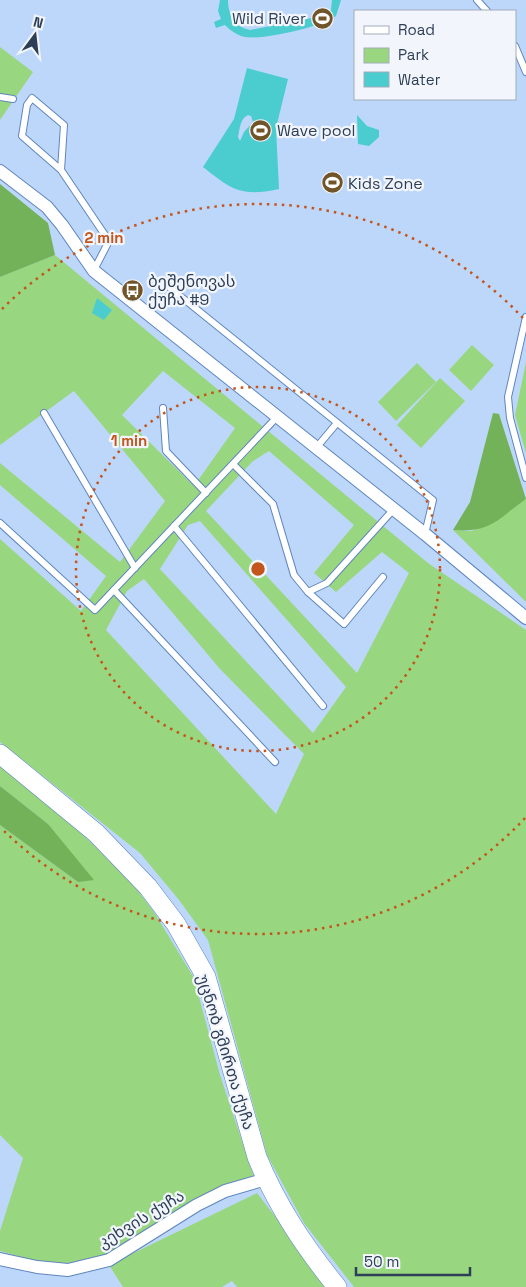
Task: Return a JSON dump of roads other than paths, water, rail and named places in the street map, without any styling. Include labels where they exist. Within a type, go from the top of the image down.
[{"type":"main road","name":"უცნობ გმირთა ქუჩა","points":[[0,754],[96,833],[148,887],[176,924],[206,977],[257,1157],[266,1180],[285,1216],[307,1250],[337,1287]]},
{"type":"street","points":[[0,171],[47,207],[94,271],[425,534],[526,618]]},
{"type":"street","name":"კეხვის ქუჩა","points":[[0,1259],[37,1267],[68,1270],[109,1260],[197,1205],[225,1191],[266,1180]]},
{"type":"lane","points":[[477,0],[486,10]]},
{"type":"lane","points":[[516,48],[526,72]]},
{"type":"lane","points":[[0,97],[13,99]]},
{"type":"lane","points":[[61,170],[64,125],[32,98],[27,105],[22,136],[61,170],[110,242],[94,271]]},
{"type":"lane","points":[[164,283],[433,500],[425,534]]},
{"type":"lane","points":[[526,317],[523,344],[508,397],[510,418],[526,478]]},
{"type":"lane","points":[[162,408],[166,451],[206,493]]},
{"type":"lane","points":[[44,413],[135,568]]},
{"type":"lane","points":[[0,523],[95,610],[277,418]]},
{"type":"lane","points":[[316,448],[337,423]]},
{"type":"lane","points":[[233,464],[273,504],[294,575],[308,592],[344,624],[383,578]]},
{"type":"lane","points":[[308,592],[327,583],[393,510]]},
{"type":"lane","points":[[174,526],[323,706]]},
{"type":"lane","points":[[114,590],[276,762]]},
{"type":"water","name":"Wild River","points":[[220,0],[228,0],[229,11],[233,20],[240,26],[250,30],[322,16],[331,10],[332,0],[341,0],[336,16],[329,20],[292,32],[265,37],[245,37],[232,31],[225,25],[216,28],[214,22],[221,19],[218,11]]},
{"type":"water","name":"Wave pool","points":[[247,68],[288,79],[276,128],[279,189],[255,192],[238,190],[203,167],[234,119]],"holes":[[[248,115],[251,116],[253,122],[244,132],[240,141],[238,137],[242,121]]]},
{"type":"water","points":[[357,115],[367,126],[379,130],[379,137],[369,146],[358,144]]},
{"type":"water","points":[[97,298],[112,310],[104,320],[92,313]]},
{"type":"place","name":"Wild River","points":[[322,18]]},
{"type":"place","name":"Wave pool","points":[[261,130]]},
{"type":"place","name":"Kids Zone","points":[[332,183]]},
{"type":"place","name":"ბეშენოვას ქუჩა #9","points":[[132,290]]}]
